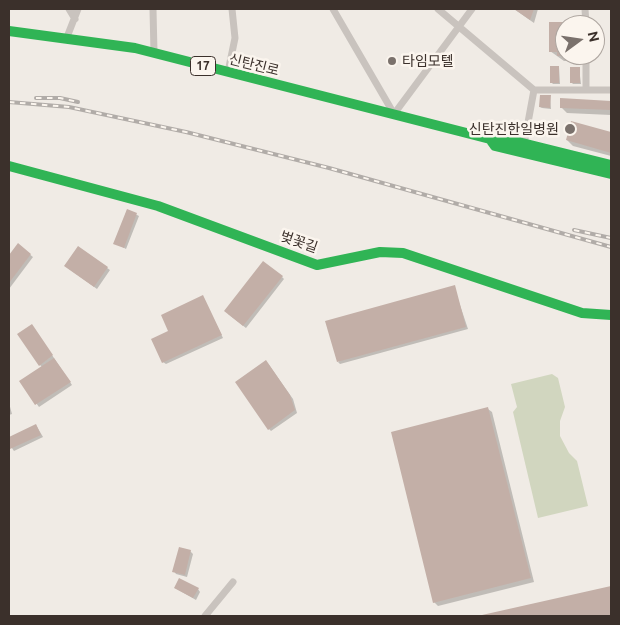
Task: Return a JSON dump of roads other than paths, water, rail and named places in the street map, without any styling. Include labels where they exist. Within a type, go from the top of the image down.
[{"type":"main road","name":"신탄진로","points":[[9,32],[66,38],[154,53],[490,139],[498,137],[611,165]]},
{"type":"main road","name":"신탄진로","points":[[490,139],[496,146],[611,174]]},
{"type":"main road","name":"벚꽃길","points":[[9,166],[158,206],[317,264],[380,252],[403,253],[582,314],[611,315]]},
{"type":"street","points":[[69,9],[75,19]]},
{"type":"street","points":[[66,38],[78,9]]},
{"type":"street","points":[[153,9],[154,53]]},
{"type":"street","points":[[228,72],[235,38],[232,9]]},
{"type":"street","points":[[333,9],[394,114],[472,9]]},
{"type":"street","points":[[438,9],[534,90],[611,90]]},
{"type":"street","points":[[586,65],[586,90]]},
{"type":"street","points":[[524,144],[534,90]]},
{"type":"street","points":[[205,616],[233,582]]},
{"type":"railway","points":[[36,98],[60,98],[78,102]]},
{"type":"railway","points":[[9,102],[69,107],[186,132],[329,168],[611,247]]},
{"type":"railway","points":[[574,230],[611,238]]},
{"type":"place","name":"타임모텔","points":[[392,61]]},
{"type":"place","name":"신탄진한일병원","points":[[570,129]]}]
